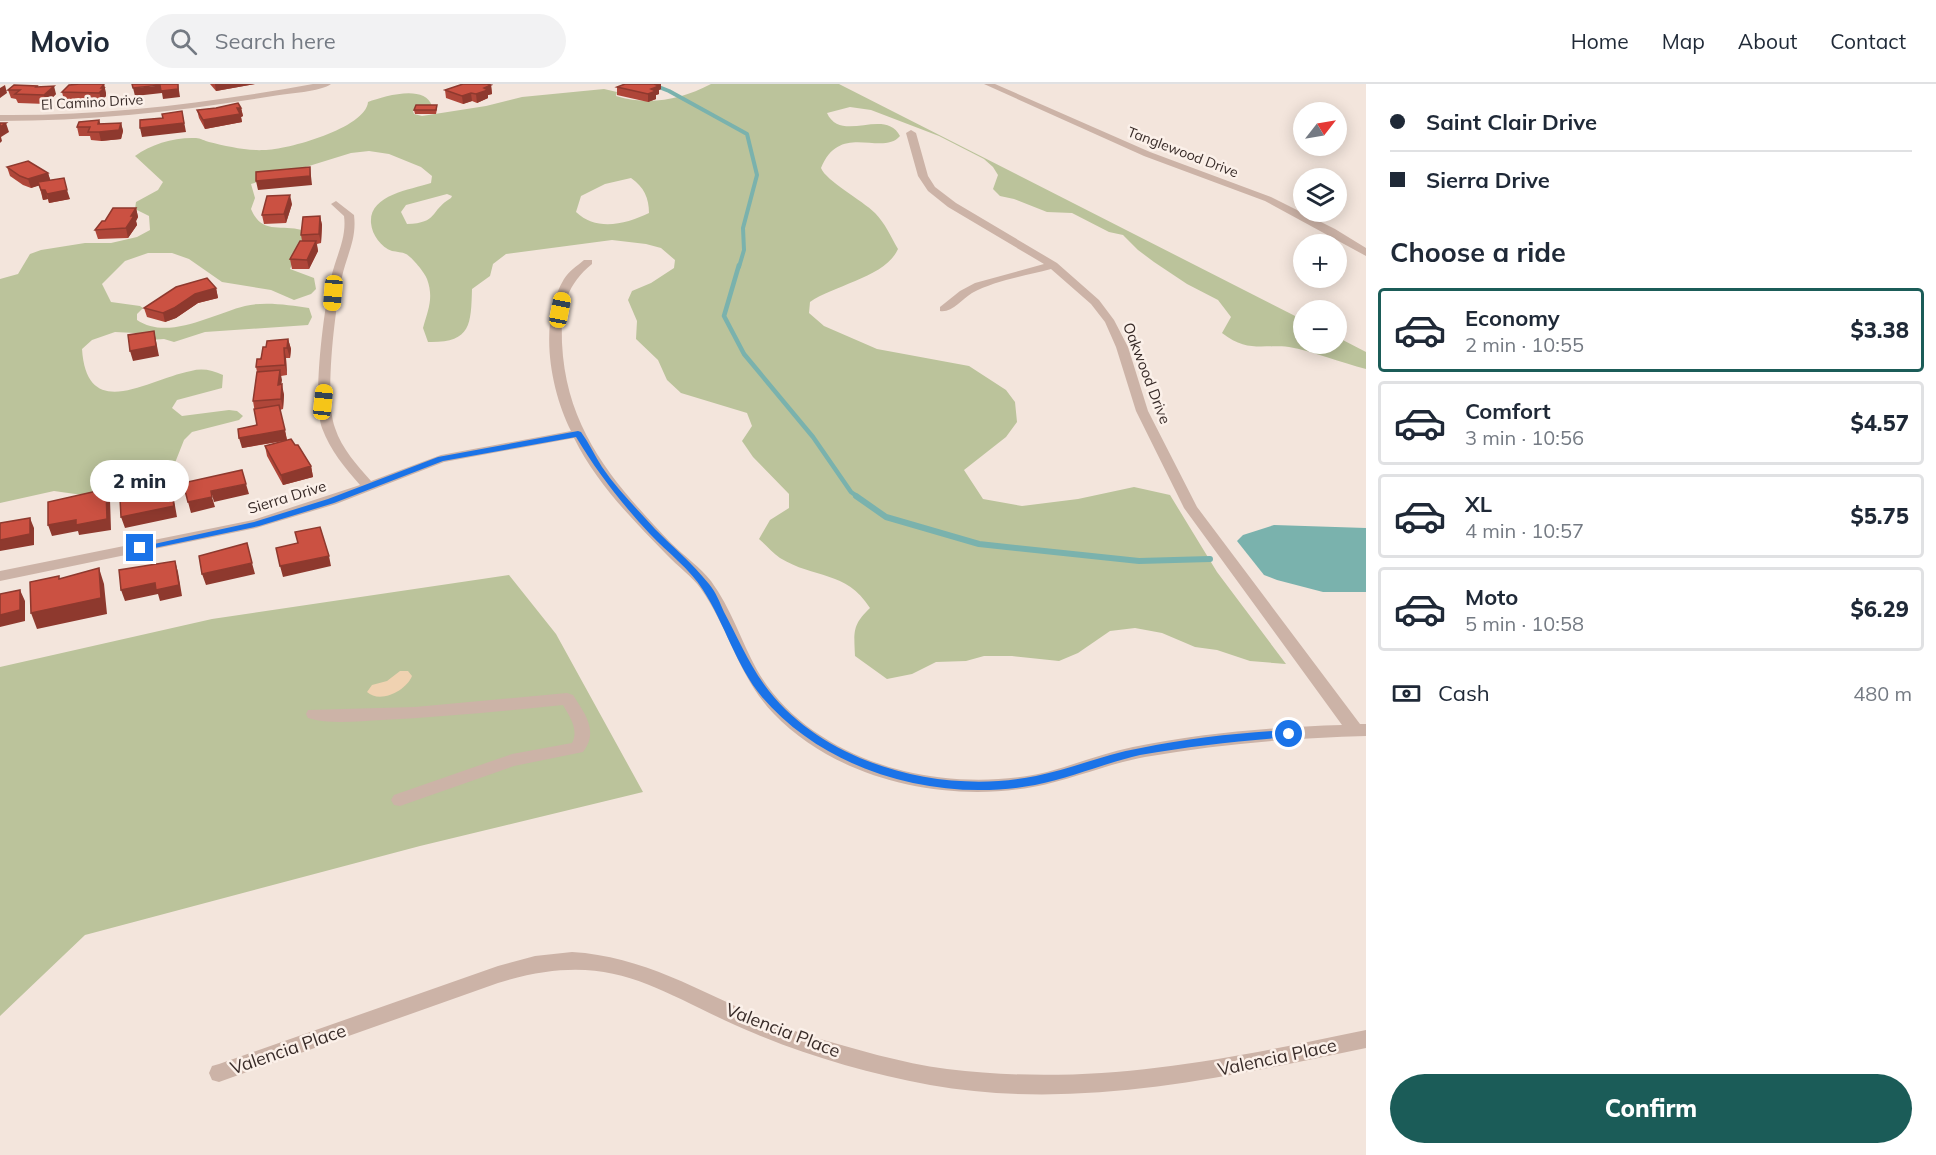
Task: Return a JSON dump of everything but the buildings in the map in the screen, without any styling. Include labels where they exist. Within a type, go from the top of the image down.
[{"type":"street","name":"El Camino Drive","points":[[0,118],[80,118],[146,113],[327,84]]},
{"type":"street","name":"Tanglewood Drive","points":[[988,84],[1147,154],[1268,199],[1331,231],[1366,252]]},
{"type":"street","name":"Oakwood Drive","points":[[911,133],[923,176],[931,189],[952,205],[1053,265],[1086,292],[1110,322],[1125,357],[1142,411],[1191,508],[1361,730]]},
{"type":"street","points":[[336,204],[349,215],[351,232],[340,262],[333,293],[323,402],[324,420],[335,446],[369,487]]},
{"type":"street","points":[[588,262],[568,280],[563,293],[557,327],[556,355],[578,434],[606,477],[652,530],[707,587],[747,665],[765,693],[789,719],[814,739],[849,758],[888,773],[938,784],[975,786],[1036,781],[1138,752],[1218,738],[1361,730]]},
{"type":"street","points":[[944,309],[964,293],[979,285],[1053,265]]},
{"type":"street","name":"Sierra Drive","points":[[0,576],[234,530],[300,511],[441,459],[578,434]]},
{"type":"street","points":[[314,714],[347,716],[415,713],[567,699],[580,722],[585,736],[583,743],[577,748],[512,760],[400,800]]},
{"type":"street","name":"Valencia Place","points":[[219,1073],[494,977],[541,964],[569,960],[591,961],[631,968],[705,998],[758,1025],[815,1047],[945,1078],[1058,1085],[1146,1080],[1218,1070],[1366,1039]]},
{"type":"green space","points":[[711,84],[839,84],[1293,315],[1293,348],[1240,343],[1222,333],[1231,317],[1218,300],[1187,284],[1154,262],[1123,235],[1109,232],[1072,213],[1047,212],[1000,196],[993,189],[998,175],[993,167],[984,159],[939,136],[871,110],[850,107],[827,113],[834,122],[842,126],[884,125],[893,128],[900,136],[883,143],[861,142],[839,146],[829,154],[821,168],[830,179],[875,213],[898,249],[883,267],[810,302],[809,313],[824,326],[877,349],[969,366],[1006,390],[1015,402],[1017,422],[1006,437],[964,470],[983,499],[1022,506],[1078,499],[1134,487],[1170,495],[1217,572],[1286,664],[1250,661],[1217,650],[1195,647],[1162,633],[1135,628],[1110,631],[1078,653],[1059,661],[1012,656],[984,656],[966,661],[936,662],[912,674],[887,679],[855,656],[855,629],[870,608],[861,596],[840,581],[793,565],[780,558],[759,539],[770,520],[789,508],[789,494],[753,457],[742,441],[752,426],[747,413],[681,393],[667,380],[658,360],[636,339],[637,321],[628,300],[632,291],[651,283],[674,268],[675,260],[661,248],[612,240],[506,254],[493,264],[490,276],[472,289],[469,322],[461,335],[453,339],[428,342],[423,328],[430,298],[426,276],[409,256],[392,251],[381,244],[373,232],[371,223],[376,206],[383,200],[402,191],[431,183],[432,176],[421,167],[389,154],[369,151],[351,153],[251,184],[255,198],[251,209],[255,217],[272,227],[302,230],[302,243],[290,269],[314,278],[316,289],[311,294],[294,300],[271,290],[222,282],[189,259],[172,253],[148,253],[125,261],[102,284],[111,302],[140,306],[143,308],[137,314],[137,320],[149,326],[162,328],[191,324],[245,306],[277,304],[309,308],[312,317],[308,325],[205,332],[174,342],[164,339],[148,340],[135,333],[115,332],[92,340],[82,349],[86,372],[95,385],[107,391],[122,391],[139,387],[195,370],[207,370],[223,375],[222,388],[177,400],[172,408],[182,416],[237,411],[243,416],[239,420],[192,432],[184,440],[171,473],[150,492],[111,499],[54,491],[0,503],[0,279],[18,274],[30,254],[41,250],[85,243],[111,243],[137,237],[150,230],[149,216],[135,209],[136,202],[158,190],[163,182],[135,156],[141,152],[164,142],[188,138],[198,138],[250,150],[290,146],[340,129],[364,112],[368,102],[413,93],[428,99],[432,106],[413,111],[414,114],[422,116],[486,106],[522,97],[604,89],[617,92],[616,96],[640,101],[664,100],[688,94]],"holes":[[[631,178],[645,193],[649,213],[621,223],[602,224],[584,218],[576,212],[581,196],[605,184]],[[447,194],[452,196],[429,219],[424,221],[407,224],[401,212],[406,205]]]},
{"type":"green space","points":[[1347,342],[1366,352],[1366,369],[1317,354],[1347,354]]},
{"type":"green space","points":[[509,575],[556,634],[643,792],[420,846],[85,935],[0,1016],[0,667],[212,619]]},
{"type":"sand","points":[[400,671],[408,671],[412,676],[399,691],[379,697],[367,692],[372,685],[387,681]]},
{"type":"water","points":[[1274,525],[1366,528],[1366,592],[1323,592],[1264,575],[1237,541],[1243,535]]},
{"type":"waterway","points":[[651,84],[669,91],[747,134],[757,175],[743,228],[744,250],[739,267]]},
{"type":"waterway","points":[[739,265],[724,316],[744,354],[813,437],[851,492],[858,497]]},
{"type":"waterway","points":[[856,496],[886,517],[979,544],[1139,561],[1210,559]]},
{"type":"route","points":[[140,548],[234,530],[300,511],[441,459],[578,434],[599,469],[652,530],[707,587],[747,665],[765,693],[800,729],[849,758],[888,773],[921,782],[975,786],[1016,784],[1036,781],[1138,752],[1218,738],[1289,734]]}]
